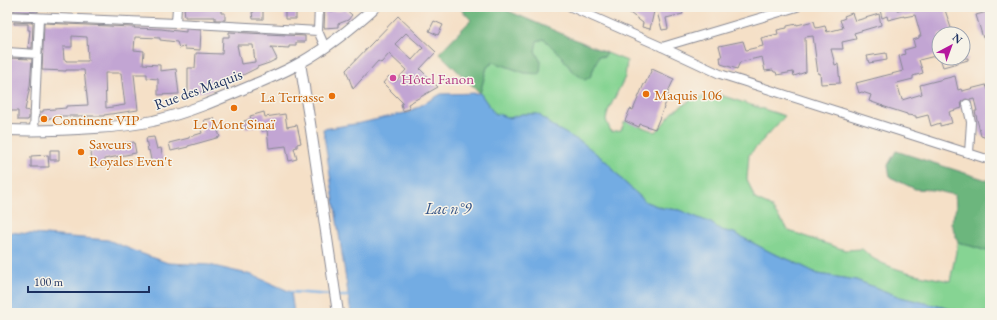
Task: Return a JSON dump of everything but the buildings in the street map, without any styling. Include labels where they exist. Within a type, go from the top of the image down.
[{"type":"street","points":[[176,23],[177,7]]},
{"type":"street","points":[[318,7],[318,31],[325,47]]},
{"type":"street","name":"Rue des Maquis","points":[[7,130],[71,130],[111,127],[152,121],[183,112],[212,102],[300,64],[343,34],[375,7]]},
{"type":"street","points":[[571,7],[720,74],[990,160]]},
{"type":"street","points":[[662,47],[798,7]]},
{"type":"street","points":[[7,16],[318,31]]},
{"type":"street","points":[[34,131],[39,18]]},
{"type":"street","points":[[7,52],[37,54]]},
{"type":"street","points":[[300,64],[338,313]]},
{"type":"street","points":[[967,104],[971,122],[969,153]]},
{"type":"green space","points":[[459,7],[499,7],[607,53],[604,57],[599,56],[590,77],[585,80],[572,71],[562,57],[544,39],[537,41],[535,51],[541,62],[540,74],[525,73],[494,62],[487,67],[480,93],[439,53],[471,20]]},
{"type":"green space","points":[[544,39],[562,57],[572,71],[590,77],[599,56],[604,57],[607,53],[627,61],[625,77],[608,111],[606,120],[611,132],[621,130],[625,121],[656,132],[674,111],[694,98],[720,95],[785,116],[749,155],[747,179],[755,199],[770,206],[789,231],[845,250],[862,249],[872,258],[892,267],[921,275],[950,281],[958,242],[990,252],[990,313],[967,313],[900,297],[856,280],[818,274],[772,253],[734,233],[721,230],[711,223],[679,210],[662,208],[646,202],[623,181],[608,163],[554,127],[538,114],[522,114],[510,118],[494,113],[480,93],[487,67],[494,62],[525,73],[541,62],[535,51],[536,41]]},
{"type":"green space","points":[[896,151],[990,181],[990,252],[958,242],[951,223],[956,208],[955,195],[933,190],[915,189],[890,177],[888,165]]},
{"type":"water","name":"Lac n°9","points":[[480,93],[494,113],[510,118],[522,114],[538,114],[554,127],[583,143],[608,163],[623,181],[646,202],[662,208],[679,210],[711,223],[721,230],[734,233],[772,253],[818,274],[856,280],[900,297],[967,313],[351,313],[323,129],[361,123],[409,112],[441,94]]},
{"type":"water","points":[[7,232],[108,240],[168,263],[209,265],[252,275],[291,292],[294,313],[7,313]]},
{"type":"waterway","points":[[291,292],[332,295]]},
{"type":"waterway","points":[[337,296],[349,296]]},
{"type":"place","name":"Hôtel Fanon","points":[[393,78]]},
{"type":"place","name":"Maquis 106","points":[[646,94]]},
{"type":"place","name":"La Terrasse","points":[[332,96]]},
{"type":"place","name":"Le Mont Sinaï","points":[[234,108]]},
{"type":"place","name":"Continent VIP","points":[[44,119]]},
{"type":"place","name":"Saveurs Royales Even't","points":[[81,152]]}]
